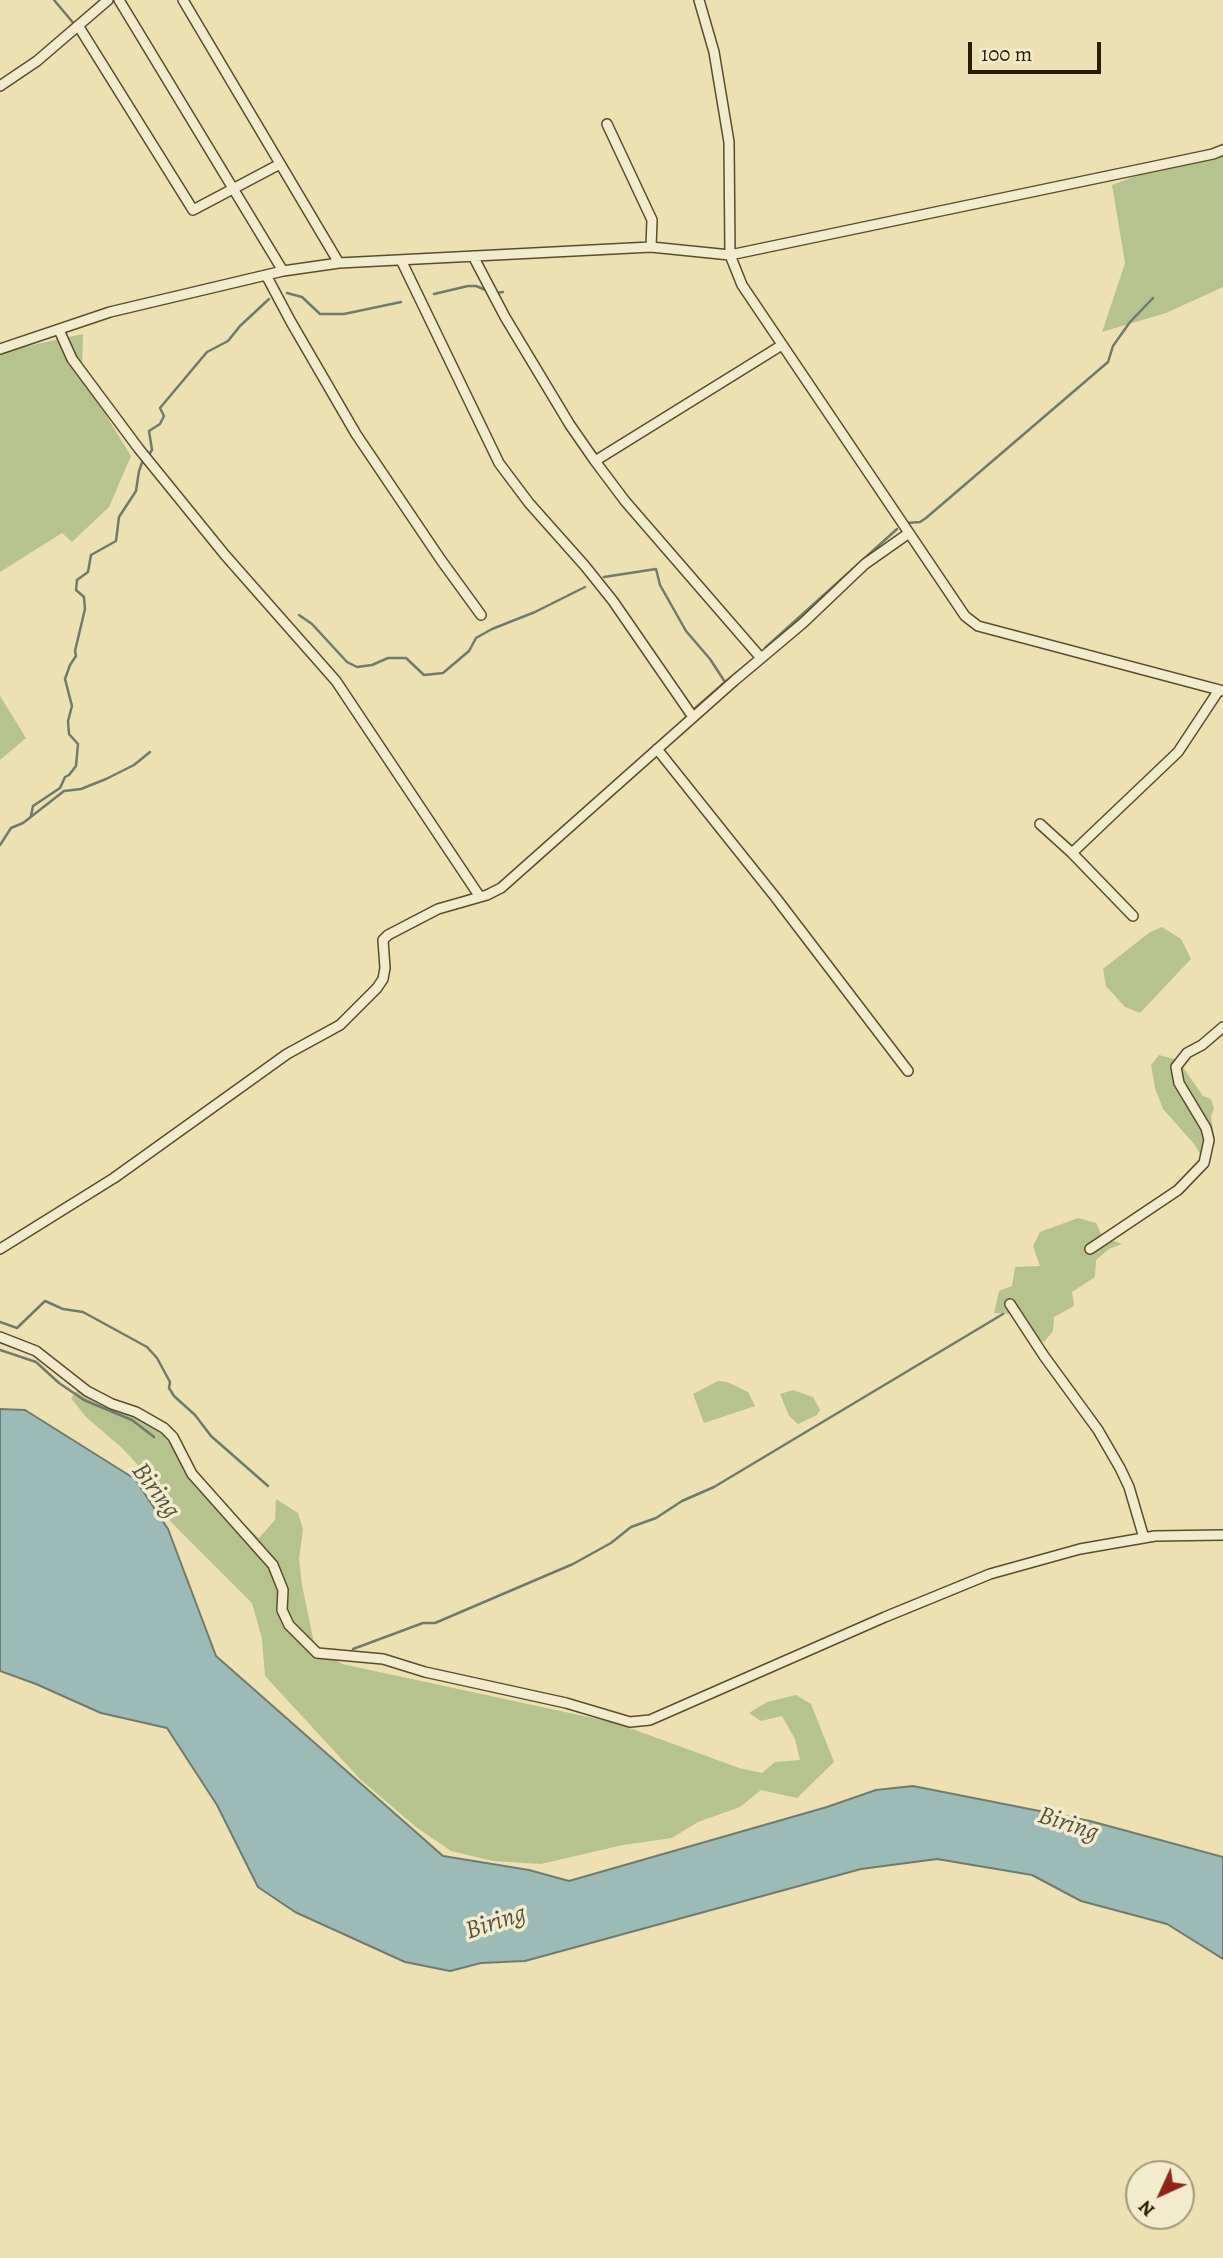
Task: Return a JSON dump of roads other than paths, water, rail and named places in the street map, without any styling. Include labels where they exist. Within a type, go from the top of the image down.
[{"type":"street","points":[[0,86],[37,61],[108,0]]},
{"type":"street","points":[[118,0],[283,271]]},
{"type":"street","points":[[183,0],[339,263]]},
{"type":"street","points":[[699,0],[714,52],[729,142],[730,255],[742,285],[965,616],[978,626],[1221,690],[1178,751],[1072,853]]},
{"type":"street","points":[[79,27],[193,210],[280,164]]},
{"type":"street","points":[[607,124],[652,220],[651,247]]},
{"type":"street","points":[[0,349],[110,312],[283,271],[339,263],[651,247],[730,255],[1223,150]]},
{"type":"street","points":[[473,256],[505,317],[594,461],[625,501],[761,658]]},
{"type":"street","points":[[401,260],[499,463],[529,503],[612,601],[693,717]]},
{"type":"street","points":[[266,275],[356,434],[481,615]]},
{"type":"street","points":[[59,330],[72,359],[139,449],[225,555],[336,681],[480,897]]},
{"type":"street","points":[[594,461],[782,345]]},
{"type":"street","points":[[0,1249],[114,1178],[287,1054],[340,1025],[383,979],[383,940],[388,934],[438,909],[501,888],[657,748],[803,623],[865,564],[909,533]]},
{"type":"street","points":[[657,748],[908,1071]]},
{"type":"street","points":[[1040,824],[1133,916]]},
{"type":"street","points":[[1090,1249],[1170,1197],[1194,1176],[1204,1163],[1209,1140],[1206,1128],[1179,1083],[1176,1067],[1187,1053],[1202,1045],[1223,1027]]},
{"type":"street","points":[[1010,1304],[1098,1430],[1120,1468],[1129,1487],[1144,1538]]},
{"type":"street","points":[[0,1337],[36,1351],[87,1391],[164,1428],[173,1437],[192,1474],[273,1565],[283,1590],[282,1610],[289,1625],[317,1653],[383,1659],[425,1672],[566,1703],[630,1722],[650,1720],[990,1574],[1080,1549],[1144,1538],[1223,1535]]},
{"type":"water","name":"Biring","points":[[0,1409],[25,1410],[135,1479],[168,1529],[216,1656],[443,1856],[529,1870],[569,1881],[827,1807],[876,1790],[913,1786],[1090,1821],[1223,1857],[1223,1959],[1167,1924],[1081,1901],[1032,1875],[937,1859],[861,1869],[525,1961],[481,1963],[450,1971],[405,1962],[295,1912],[258,1887],[217,1805],[167,1728],[101,1713],[0,1671]]},
{"type":"waterway","points":[[54,0],[75,25]]},
{"type":"waterway","points":[[434,294],[468,286],[488,291]]},
{"type":"waterway","points":[[496,293],[503,292]]},
{"type":"waterway","points":[[287,293],[302,297],[320,314],[344,314],[401,302]]},
{"type":"waterway","points":[[907,523],[920,522],[926,518],[1108,362],[1113,346],[1130,322],[1153,298]]},
{"type":"waterway","points":[[148,456],[152,450],[149,431],[160,424],[164,416],[160,408],[207,352],[228,341],[269,299]]},
{"type":"waterway","points":[[31,816],[33,806],[60,788],[65,777],[76,766],[78,744],[69,734],[68,721],[72,706],[65,679],[76,656],[85,609],[84,597],[76,590],[77,580],[88,572],[91,555],[116,541],[119,517],[136,491],[143,460]]},
{"type":"waterway","points":[[765,648],[897,529]]},
{"type":"waterway","points":[[604,577],[656,569],[660,585],[686,631],[725,682],[752,660]]},
{"type":"waterway","points":[[299,615],[312,624],[347,662],[357,667],[372,665],[388,658],[406,658],[424,675],[443,673],[469,651],[476,638],[492,629],[535,612],[585,587]]},
{"type":"waterway","points":[[693,710],[725,682]]},
{"type":"waterway","points":[[0,845],[11,828],[23,823],[64,791],[81,789],[106,779],[134,765],[150,752]]},
{"type":"waterway","points":[[0,1322],[17,1328],[45,1301],[63,1309],[83,1312],[147,1347],[157,1358],[174,1396],[195,1415],[211,1436],[268,1486]]},
{"type":"waterway","points":[[353,1649],[423,1623],[435,1623],[573,1564],[611,1543],[631,1527],[656,1518],[682,1501],[714,1487],[1003,1314]]},
{"type":"waterway","points":[[0,1350],[36,1362],[59,1383],[84,1400],[132,1420],[154,1437]]}]
